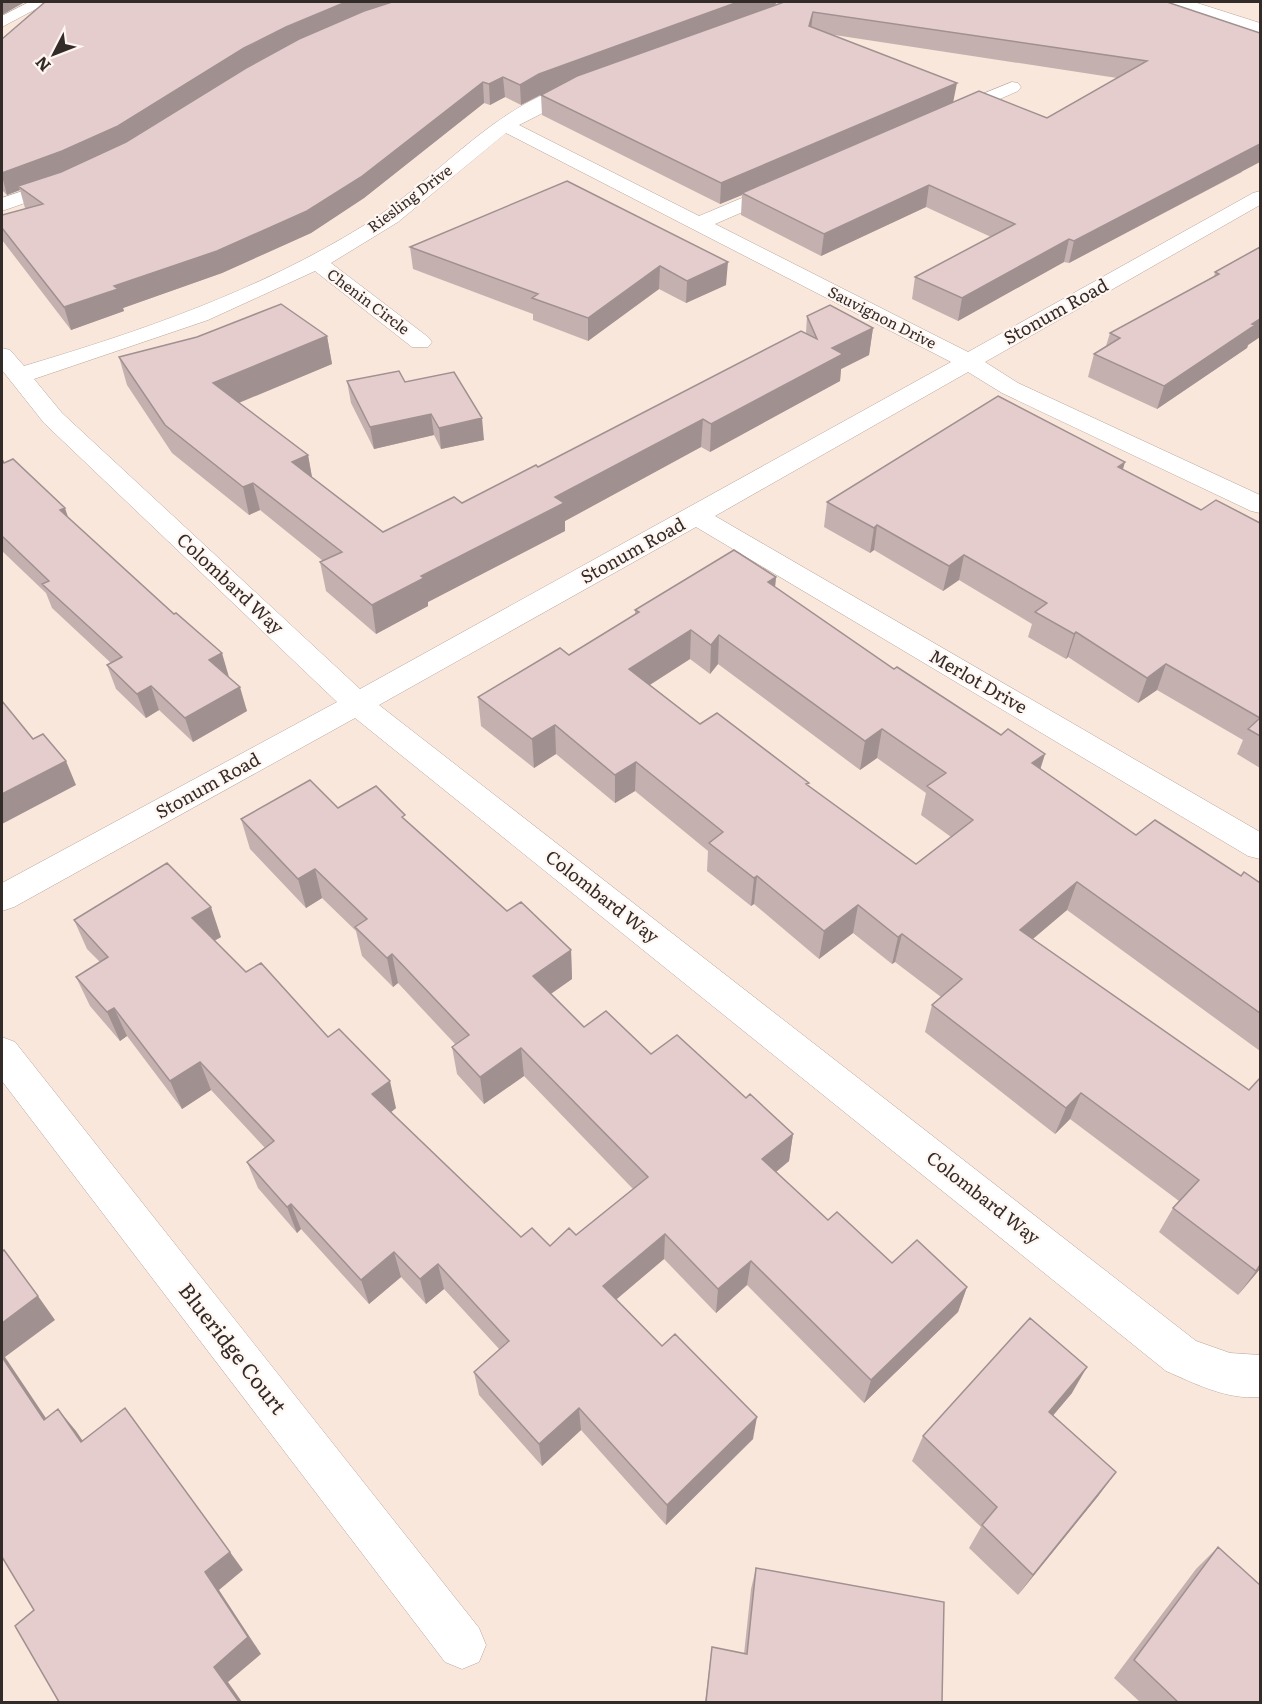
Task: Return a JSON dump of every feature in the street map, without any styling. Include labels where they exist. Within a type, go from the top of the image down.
[{"type":"street","points":[[2,22],[41,2]]},
{"type":"street","points":[[1179,2],[1260,28]]},
{"type":"street","name":"Riesling Drive","points":[[9,365],[110,349],[246,297],[316,262],[373,229],[413,201],[470,151],[505,125],[547,101],[605,77]]},
{"type":"street","points":[[936,120],[1012,87]]},
{"type":"street","name":"Sauvignon Drive","points":[[505,125],[967,362],[1010,388],[1260,505]]},
{"type":"street","points":[[2,205],[77,178]]},
{"type":"street","points":[[698,224],[796,182]]},
{"type":"street","name":"Stonum Road","points":[[2,898],[128,831],[696,516],[1260,197]]},
{"type":"street","name":"Chenin Circle","points":[[316,262],[420,342]]},
{"type":"street","name":"Colombard Way","points":[[9,365],[53,418],[356,703],[1181,1356],[1210,1369],[1255,1376]]},
{"type":"street","name":"Merlot Drive","points":[[696,516],[1260,847]]},
{"type":"street","name":"Blueridge Court","points":[[2,1053],[462,1646]]},
{"type":"building","points":[[45,2],[346,2],[286,27],[244,48],[118,126],[62,151],[2,173],[2,39]]},
{"type":"building","points":[[392,2],[738,2],[539,74],[520,85],[503,77],[489,84],[483,82],[361,177],[307,211],[217,251],[114,286],[118,289],[64,307],[2,228],[2,215],[43,204],[18,186],[61,172],[126,142],[246,68],[299,39],[364,11]]},
{"type":"building","points":[[784,2],[1167,2],[1260,33],[1260,144],[1074,241],[1069,239],[962,298],[915,277],[1015,224],[929,185],[824,234],[742,193],[979,91],[1047,118],[1147,61],[813,12],[809,26],[957,83],[721,183],[541,95],[577,76]]},
{"type":"building","points":[[567,181],[728,262],[687,281],[660,266],[588,318],[532,298],[538,294],[410,247]]},
{"type":"building","points":[[1260,247],[1260,319],[1252,324],[1255,325],[1164,386],[1094,354],[1120,338],[1110,333],[1219,274],[1215,272]]},
{"type":"building","points":[[281,304],[327,336],[213,383],[308,455],[292,462],[383,532],[454,497],[462,503],[536,465],[538,467],[801,331],[817,339],[807,316],[830,305],[873,328],[832,348],[843,354],[711,424],[703,419],[555,497],[564,503],[421,576],[424,578],[372,605],[320,562],[342,552],[253,483],[243,487],[165,425],[119,357],[197,337]]},
{"type":"building","points":[[399,371],[405,382],[454,372],[482,418],[439,428],[431,414],[370,427],[347,381]]},
{"type":"building","points":[[998,396],[1125,462],[1118,467],[1201,510],[1216,500],[1260,523],[1260,718],[1166,664],[1147,678],[1076,632],[1074,634],[1035,612],[1047,603],[964,555],[949,566],[877,525],[874,528],[827,502]]},
{"type":"building","points":[[2,459],[4,463],[13,459],[65,508],[60,510],[174,614],[176,613],[222,653],[209,660],[240,687],[185,718],[151,686],[137,694],[107,665],[122,657],[42,584],[49,581],[2,536]]},
{"type":"building","points":[[734,550],[776,577],[768,582],[894,669],[897,667],[1001,735],[1008,729],[1045,754],[1032,763],[1136,835],[1155,820],[1241,876],[1244,872],[1260,883],[1260,1013],[1077,882],[1020,930],[1249,1090],[1260,1078],[1260,1265],[1256,1271],[1173,1208],[1199,1180],[1081,1093],[1066,1108],[932,1005],[962,979],[902,934],[898,937],[858,905],[824,931],[757,876],[754,878],[709,843],[723,832],[636,762],[615,775],[555,725],[532,739],[478,697],[560,648],[569,655],[639,612],[635,610]],"holes":[[[691,630],[711,645],[719,635],[865,741],[882,729],[946,773],[927,786],[973,820],[916,864],[806,784],[809,783],[717,713],[700,724],[629,669]]]},
{"type":"building","points":[[2,701],[33,739],[43,734],[66,761],[2,794]]},
{"type":"building","points":[[1260,718],[1260,736],[1248,729]]},
{"type":"building","points":[[310,780],[338,808],[376,786],[405,815],[402,817],[507,911],[521,902],[571,950],[533,976],[584,1027],[606,1011],[651,1054],[677,1035],[746,1098],[750,1094],[793,1134],[762,1159],[828,1220],[837,1212],[892,1263],[917,1240],[967,1287],[871,1380],[751,1261],[718,1289],[665,1234],[603,1286],[662,1346],[675,1334],[757,1417],[667,1505],[579,1408],[539,1444],[474,1372],[509,1341],[438,1264],[420,1279],[394,1252],[361,1280],[291,1204],[287,1207],[247,1162],[274,1141],[200,1062],[170,1081],[114,1008],[107,1012],[76,977],[108,957],[74,920],[167,863],[211,907],[192,918],[246,972],[261,963],[328,1037],[339,1029],[390,1081],[372,1094],[521,1237],[532,1228],[550,1246],[569,1228],[576,1235],[648,1177],[521,1048],[480,1077],[452,1047],[469,1035],[392,954],[387,958],[355,927],[367,919],[315,869],[298,879],[241,819]]},
{"type":"building","points":[[4,1250],[38,1296],[2,1323],[2,1252]]},
{"type":"building","points":[[1030,1318],[1087,1367],[1049,1412],[1116,1472],[1033,1575],[982,1525],[997,1507],[923,1436]]},
{"type":"building","points":[[2,1357],[44,1420],[58,1409],[81,1442],[125,1408],[230,1552],[205,1572],[248,1637],[214,1667],[239,1702],[59,1702],[15,1626],[34,1610],[2,1557]]},
{"type":"building","points":[[1218,1547],[1260,1585],[1260,1702],[1178,1702],[1134,1660]]},
{"type":"building","points":[[756,1568],[944,1602],[942,1702],[706,1702],[712,1647],[747,1654]]}]
